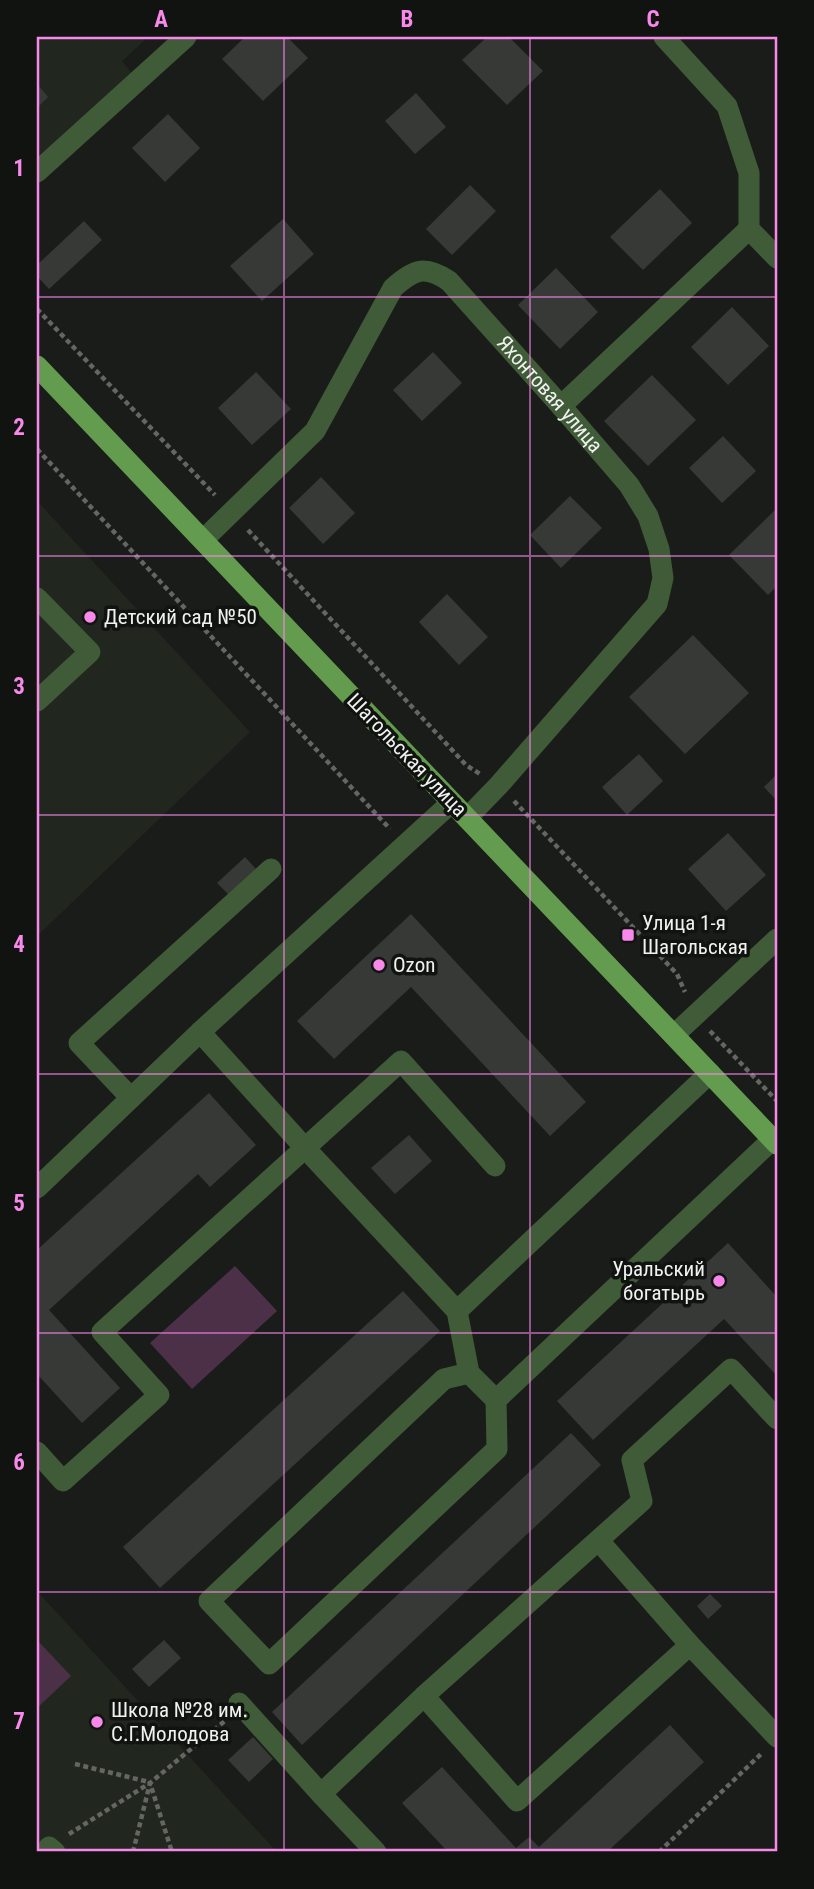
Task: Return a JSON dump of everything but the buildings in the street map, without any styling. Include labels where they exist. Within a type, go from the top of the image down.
[{"type":"main road","name":"Шагольская улица","points":[[37,366],[775,1142]]},
{"type":"street","points":[[37,172],[186,37]]},
{"type":"street","points":[[664,37],[727,106],[749,173],[749,229],[777,258]]},
{"type":"street","points":[[561,406],[749,229]]},
{"type":"street","name":"Яхонтовая улица","points":[[37,1188],[200,1032],[405,845],[499,785],[657,604],[663,578],[659,549],[648,516],[629,485],[449,281],[436,273],[420,270],[406,276],[393,288],[315,431],[203,540]]},
{"type":"street","points":[[37,598],[89,652],[37,701]]},
{"type":"street","points":[[131,1098],[79,1043],[271,869]]},
{"type":"street","points":[[674,1035],[777,939]]},
{"type":"street","points":[[200,1032],[457,1311],[469,1373],[496,1400],[497,1449],[268,1664],[209,1601],[444,1379],[469,1373]]},
{"type":"street","points":[[37,1452],[63,1481],[159,1395],[102,1332],[401,1061],[495,1166]]},
{"type":"street","points":[[457,1311],[710,1073]]},
{"type":"street","points":[[496,1400],[775,1142]]},
{"type":"street","points":[[321,1794],[424,1696],[642,1502],[632,1460],[731,1369],[777,1419]]},
{"type":"street","points":[[599,1541],[772,1742]]},
{"type":"street","points":[[424,1696],[517,1801],[690,1646]]},
{"type":"street","points":[[239,1703],[376,1852]]},
{"type":"path","points":[[37,309],[232,512],[466,765],[499,785],[677,974],[696,1015],[777,1101]]},
{"type":"path","points":[[37,449],[405,845]]},
{"type":"path","points":[[52,1849],[150,1783],[228,1718],[239,1703]]},
{"type":"path","points":[[659,1852],[772,1742]]},
{"type":"path","points":[[75,1764],[150,1783]]},
{"type":"path","points":[[133,1852],[150,1783]]},
{"type":"path","points":[[150,1783],[172,1852]]},
{"type":"shaded area","points":[[37,37],[148,37],[122,61],[133,75],[37,163]]},
{"type":"shaded area","name":"Детский сад №50","points":[[37,501],[250,732],[37,936]]},
{"type":"shaded area","points":[[235,1266],[277,1311],[192,1389],[150,1343]]},
{"type":"shaded area","name":"Школа №28 им. С.Г.Молодова","points":[[37,1591],[277,1852],[37,1852]]},
{"type":"shaded area","points":[[37,1640],[71,1676],[37,1708]]},
{"type":"place","name":"Детский сад №50","points":[[90,617]]},
{"type":"place","name":"Улица 1-я Шагольская","points":[[628,935]]},
{"type":"place","name":"Ozon","points":[[379,965]]},
{"type":"place","name":"Уральский богатырь","points":[[719,1281]]},
{"type":"place","name":"Школа №28 им. С.Г.Молодова","points":[[97,1722]]}]
